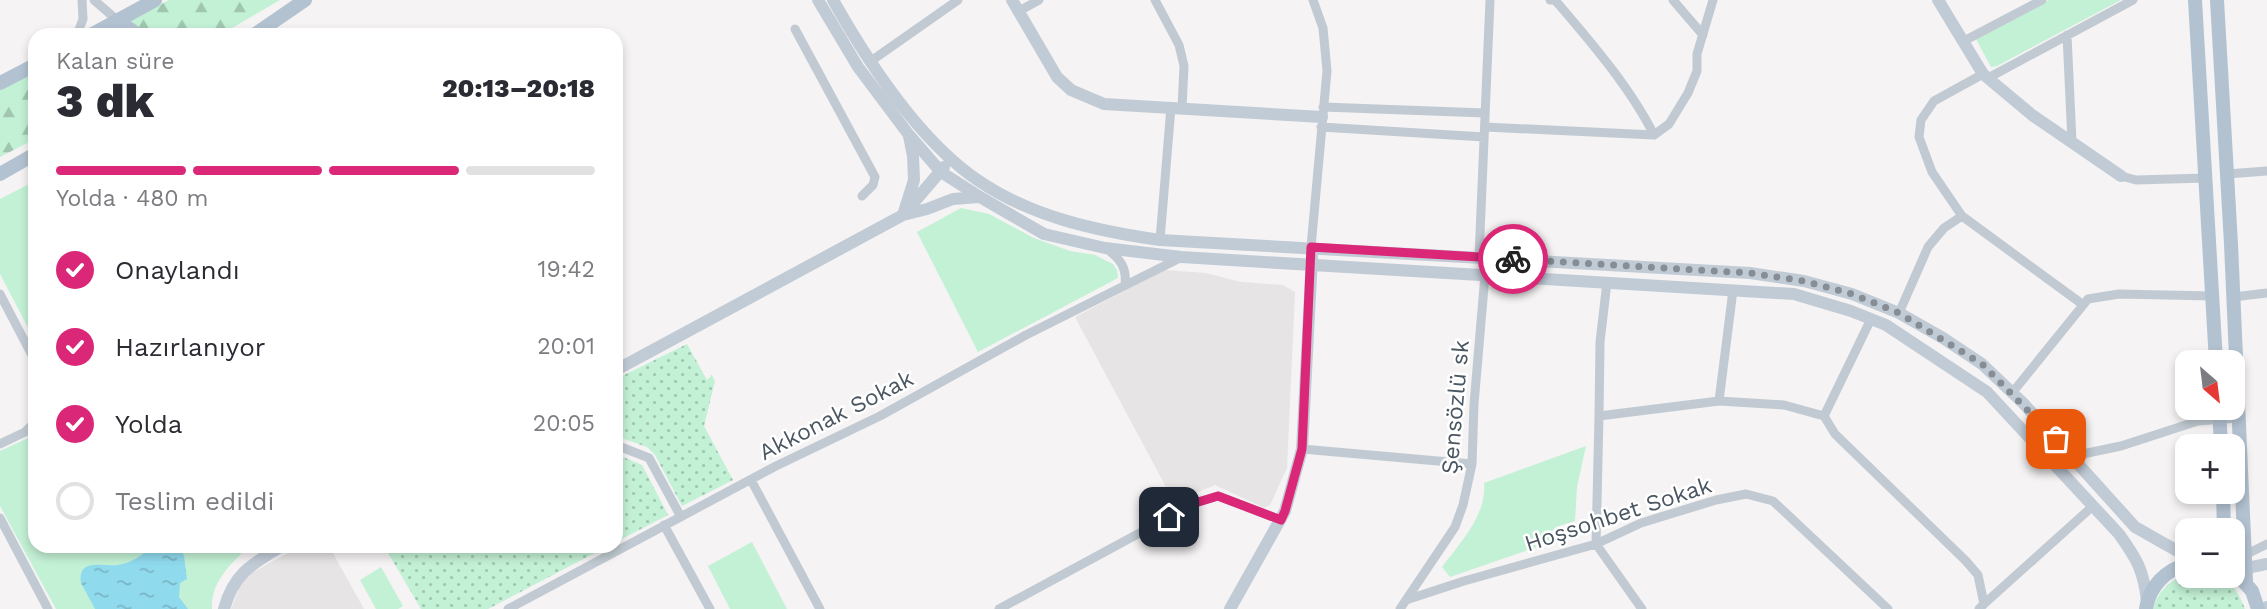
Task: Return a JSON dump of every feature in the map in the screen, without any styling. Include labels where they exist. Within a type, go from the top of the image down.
[{"type":"main road","points":[[103,28],[155,0]]},
{"type":"main road","points":[[264,28],[305,0]]},
{"type":"main road","points":[[818,0],[858,66],[909,135],[941,172],[1044,234],[1105,248],[1181,257],[1794,294],[1871,319],[1919,346],[1987,392],[2119,534],[2137,559],[2145,577],[2146,605]]},
{"type":"main road","points":[[833,0],[871,61],[939,149],[979,181],[1036,209],[1070,222],[1114,233],[1160,240],[1750,273],[1804,281],[1852,294],[1899,313],[1982,364],[2073,456],[2135,527],[2175,550]]},
{"type":"main road","points":[[1938,0],[1985,76],[2032,115],[2121,176]]},
{"type":"main road","points":[[2195,0],[2215,350]]},
{"type":"main road","points":[[2217,0],[2235,350]]},
{"type":"main road","points":[[1015,6],[1057,77],[1071,90],[1104,104],[1322,117]]},
{"type":"main road","points":[[117,20],[128,28]]},
{"type":"main road","points":[[0,83],[28,69]]},
{"type":"main road","points":[[904,215],[914,180],[909,135]]},
{"type":"main road","points":[[0,174],[28,158]]},
{"type":"main road","points":[[904,215],[951,159]]},
{"type":"main road","points":[[623,366],[904,215],[953,199],[980,197]]},
{"type":"main road","points":[[1230,609],[1281,520],[1302,449],[1311,247]]},
{"type":"main road","points":[[2238,420],[2243,517]]},
{"type":"main road","points":[[224,609],[229,590],[247,567],[264,553]]},
{"type":"main road","points":[[2245,569],[2267,564]]},
{"type":"main road","points":[[2146,605],[2154,587],[2166,574],[2175,570]]},
{"type":"main road","points":[[2245,579],[2258,609]]},
{"type":"street","points":[[80,28],[83,19],[82,0]]},
{"type":"street","points":[[94,0],[117,20]]},
{"type":"street","points":[[871,61],[958,0]]},
{"type":"street","points":[[1015,6],[1039,0]]},
{"type":"street","points":[[1155,0],[1179,45],[1184,66],[1176,108],[1160,240]]},
{"type":"street","points":[[1311,247],[1327,71],[1323,28],[1313,0]]},
{"type":"street","points":[[1479,257],[1490,0]]},
{"type":"street","points":[[1550,0],[1555,1],[1581,30],[1644,114],[1654,135]]},
{"type":"street","points":[[1673,0],[1703,35]]},
{"type":"street","points":[[1322,117],[1485,132],[1654,135],[1669,124],[1688,93],[1697,71],[1697,54],[1713,0]]},
{"type":"street","points":[[1962,42],[2042,0]]},
{"type":"street","points":[[2082,304],[1962,216],[1932,172],[1919,137],[1921,120],[1934,101],[2133,0]]},
{"type":"street","points":[[795,29],[875,177],[873,185],[862,196]]},
{"type":"street","points":[[2067,35],[2072,142]]},
{"type":"street","points":[[1322,117],[1485,113]]},
{"type":"street","points":[[2227,174],[2267,171]]},
{"type":"street","points":[[2121,176],[2136,180],[2206,178]]},
{"type":"street","points":[[1899,313],[1928,247],[1944,228],[1962,216]]},
{"type":"street","points":[[1105,248],[1124,266],[1125,285]]},
{"type":"street","name":"Akkonak Sokak","points":[[623,548],[880,416],[1026,335],[1181,257]]},
{"type":"street","name":"Şensözlü sk","points":[[1403,605],[1455,527],[1463,505],[1472,464],[1474,404],[1486,275]]},
{"type":"street","points":[[1607,282],[1600,342],[1596,544],[1642,609]]},
{"type":"street","points":[[1719,401],[1732,290]]},
{"type":"street","points":[[2233,298],[2267,293]]},
{"type":"street","points":[[0,295],[28,348]]},
{"type":"street","points":[[2012,393],[2082,304],[2094,296],[2213,296]]},
{"type":"street","points":[[1824,416],[1871,319]]},
{"type":"street","points":[[1599,416],[1719,401],[1784,405],[1824,416],[1835,434],[1978,575],[1982,607]]},
{"type":"street","points":[[2073,456],[2121,446],[2201,420]]},
{"type":"street","points":[[0,444],[28,429]]},
{"type":"street","points":[[623,448],[649,458],[681,517]]},
{"type":"street","points":[[1302,449],[1472,464]]},
{"type":"street","points":[[751,480],[820,609]]},
{"type":"street","name":"Hoşsohbet Sokak","points":[[1403,605],[1464,581],[1596,544],[1642,523],[1716,500],[1746,494],[1773,501],[1888,609]]},
{"type":"street","points":[[999,609],[1195,503],[1218,496],[1281,520]]},
{"type":"street","points":[[1982,607],[2093,506]]},
{"type":"street","points":[[0,518],[48,609]]},
{"type":"street","points":[[664,526],[710,609]]},
{"type":"street","points":[[2245,566],[2267,544]]},
{"type":"street","name":"Akkonak Sokak","points":[[508,609],[613,553]]},
{"type":"shaded area","points":[[1165,270],[1206,273],[1241,282],[1283,285],[1295,292],[1287,468],[1270,505],[1264,508],[1215,485],[1174,502],[1075,317]]},
{"type":"shaded area","points":[[288,553],[333,553],[364,609],[231,609],[243,578]]},
{"type":"green space","points":[[169,0],[280,0],[232,28],[137,28],[127,22]]},
{"type":"green space","points":[[2049,0],[2121,0],[1991,67],[1976,39]]},
{"type":"green space","points":[[28,75],[28,143],[0,157],[0,90]]},
{"type":"green space","points":[[28,185],[28,328],[0,274],[0,199]]},
{"type":"green space","points":[[961,208],[989,214],[1034,238],[1070,251],[1095,255],[1113,264],[1118,278],[978,352],[917,232]]},
{"type":"green space","points":[[687,344],[707,380],[712,375],[715,381],[704,426],[733,480],[682,506],[655,455],[647,447],[623,438],[623,376]]},
{"type":"green space","points":[[28,438],[28,553],[242,553],[218,582],[212,599],[212,609],[56,609],[0,506],[0,451]]},
{"type":"green space","points":[[1586,446],[1577,487],[1575,521],[1556,527],[1550,533],[1551,542],[1450,577],[1442,567],[1477,517],[1484,495],[1484,483]]},
{"type":"green space","points":[[623,457],[642,465],[668,515],[623,538]]},
{"type":"green space","points":[[752,542],[787,609],[730,609],[708,566]]},
{"type":"green space","points":[[388,553],[595,553],[488,609],[421,609]]},
{"type":"green space","points":[[381,567],[403,606],[398,609],[376,609],[360,580]]},
{"type":"green space","points":[[2175,579],[2175,588],[2233,588],[2245,609],[2153,609],[2166,587]]},
{"type":"water","points":[[183,553],[187,579],[180,583],[179,597],[188,609],[95,609],[81,583],[83,569],[93,565],[118,565],[141,555]]},
{"type":"way so far","points":[[1513,259],[1750,273],[1804,281],[1852,294],[1899,313],[1982,364],[2056,439]]},
{"type":"route","points":[[1169,517],[1195,503],[1218,496],[1281,520],[1302,449],[1311,247],[1513,259]]}]
